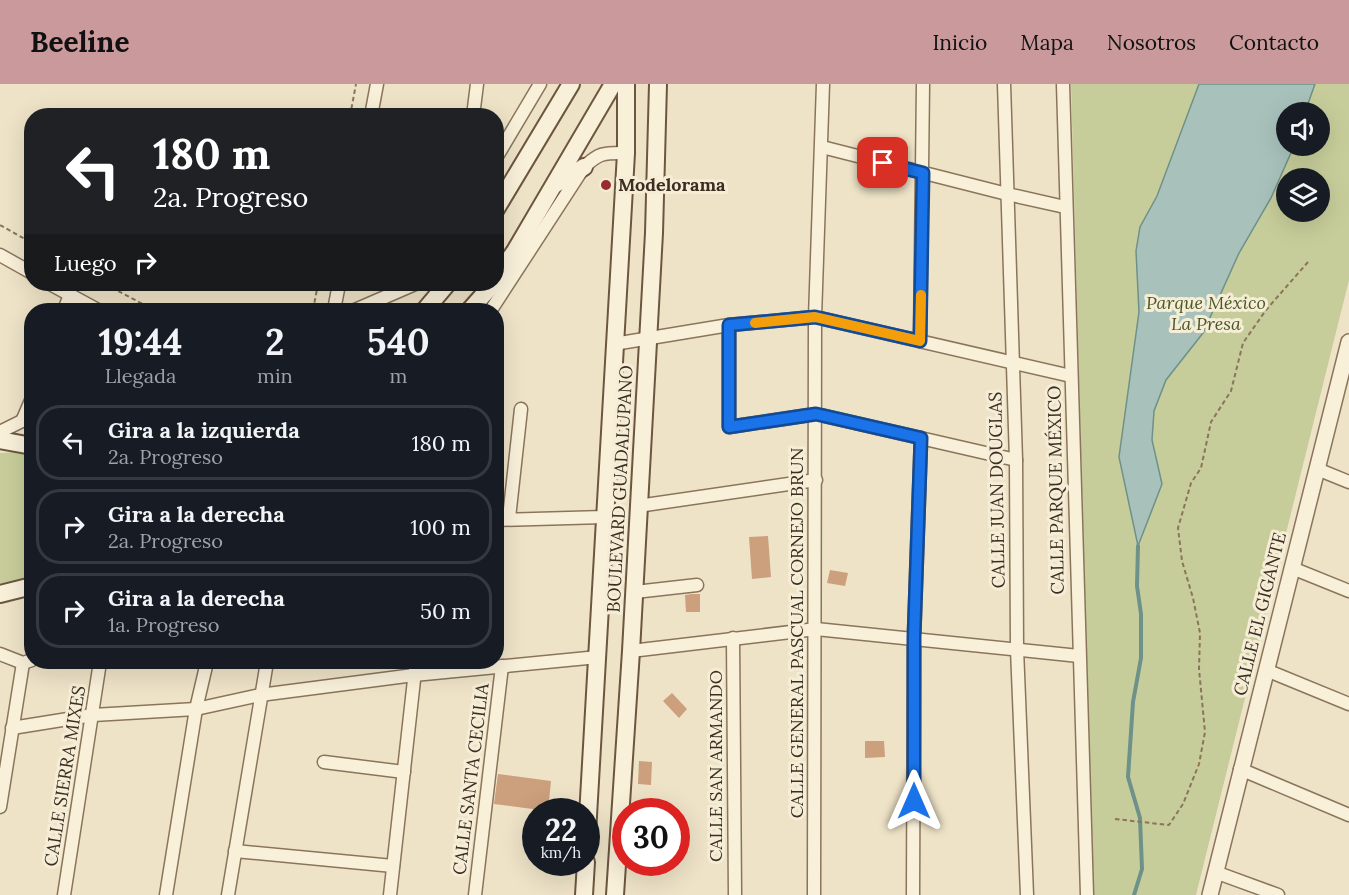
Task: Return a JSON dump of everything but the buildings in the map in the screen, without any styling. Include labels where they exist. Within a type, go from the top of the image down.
[{"type":"main road","points":[[504,196],[571,84]]},
{"type":"main road","points":[[504,265],[613,84]]},
{"type":"main road","name":"BOULEVARD GUADALUPANO","points":[[589,798],[626,153],[626,84]]},
{"type":"main road","points":[[648,84],[643,207],[654,233]]},
{"type":"main road","name":"BOULEVARD GUADALUPANO","points":[[615,895],[632,651],[654,233],[658,84]]},
{"type":"main road","points":[[553,186],[584,167]]},
{"type":"main road","points":[[431,303],[441,291]]},
{"type":"main road","points":[[476,303],[487,291]]},
{"type":"main road","points":[[0,440],[24,444]]},
{"type":"main road","points":[[0,594],[24,588]]},
{"type":"main road","points":[[584,895],[585,876]]},
{"type":"street","points":[[372,108],[377,84]]},
{"type":"street","points":[[474,108],[477,84]]},
{"type":"street","points":[[504,145],[540,84]]},
{"type":"street","points":[[815,84],[823,84]]},
{"type":"street","name":"CALLE GENERAL PASCUAL CORNEJO BRUN","points":[[814,895],[815,317],[823,84]]},
{"type":"street","points":[[920,341],[923,84]]},
{"type":"street","name":"CALLE JUAN DOUGLAS","points":[[1004,84],[1006,194],[1017,460],[1017,649],[1027,895]]},
{"type":"street","name":"CALLE PARQUE MÉXICO","points":[[1063,84],[1078,656],[1087,895]]},
{"type":"street","points":[[822,147],[1065,207]]},
{"type":"street","points":[[504,290],[584,167],[596,155],[626,153]]},
{"type":"street","points":[[0,255],[24,268]]},
{"type":"street","points":[[63,291],[85,303]]},
{"type":"street","points":[[371,303],[399,291]]},
{"type":"street","points":[[67,303],[70,295]]},
{"type":"street","points":[[614,344],[729,325],[815,317],[1071,376]]},
{"type":"street","points":[[729,325],[729,427],[816,414],[1017,460]]},
{"type":"street","name":"CALLE EL GIGANTE","points":[[1210,895],[1317,469],[1346,368],[1349,342]]},
{"type":"street","points":[[504,513],[521,409]]},
{"type":"street","points":[[0,432],[24,420]]},
{"type":"street","points":[[913,895],[914,637],[921,438]]},
{"type":"street","points":[[1317,469],[1349,482]]},
{"type":"street","points":[[638,506],[816,480]]},
{"type":"street","points":[[504,519],[604,518]]},
{"type":"street","points":[[1292,568],[1349,591]]},
{"type":"street","points":[[635,592],[697,585]]},
{"type":"street","points":[[632,651],[816,628],[1078,656]]},
{"type":"street","name":"CALLE SAN ARMANDO","points":[[734,638],[735,895]]},
{"type":"street","points":[[0,654],[24,660]]},
{"type":"street","points":[[504,666],[598,657]]},
{"type":"street","points":[[0,807],[12,728],[25,669]]},
{"type":"street","name":"CALLE SIERRA MIXES","points":[[64,895],[99,669]]},
{"type":"street","points":[[166,895],[196,709],[205,669]]},
{"type":"street","points":[[228,895],[266,669]]},
{"type":"street","points":[[390,895],[415,669]]},
{"type":"street","points":[[12,728],[93,716],[196,709],[260,696],[473,669]]},
{"type":"street","name":"CALLE SANTA CECILIA","points":[[475,895],[502,669]]},
{"type":"street","points":[[1266,670],[1349,704]]},
{"type":"street","points":[[324,762],[404,772]]},
{"type":"street","points":[[1240,769],[1349,815]]},
{"type":"street","points":[[235,851],[393,866]]},
{"type":"street","points":[[1215,872],[1278,895]]},
{"type":"path","points":[[352,108],[356,84]]},
{"type":"path","points":[[0,225],[24,238]]},
{"type":"path","points":[[1115,819],[1169,825],[1183,804],[1199,764],[1205,732],[1199,669],[1200,633],[1194,598],[1182,561],[1178,528],[1191,483],[1201,468],[1211,422],[1231,391],[1243,343],[1266,310],[1308,262]]},
{"type":"path","points":[[118,291],[141,303]]},
{"type":"green space","name":"Parque México La Presa","points":[[1071,84],[1349,84],[1349,280],[1196,895],[1093,895]]},
{"type":"green space","points":[[24,451],[24,578],[0,585],[0,453]]},
{"type":"water","points":[[1199,84],[1315,84],[1309,102],[1276,102],[1276,156],[1290,156],[1284,168],[1276,168],[1276,187],[1271,198],[1239,253],[1203,333],[1166,380],[1154,411],[1152,440],[1162,484],[1138,546],[1119,457],[1139,312],[1136,251],[1140,227],[1157,196]]},
{"type":"waterway","points":[[1134,895],[1142,869],[1140,818],[1128,777],[1133,702],[1141,658],[1141,614],[1137,586],[1138,546]]},
{"type":"slow traffic","points":[[755,323],[815,317],[920,341],[921,295]]},
{"type":"place","name":"Modelorama","points":[[606,185]]},
{"type":"route","points":[[883,163],[923,173],[920,341],[815,317],[729,325],[729,427],[816,414],[921,438],[914,637],[914,801]]}]
